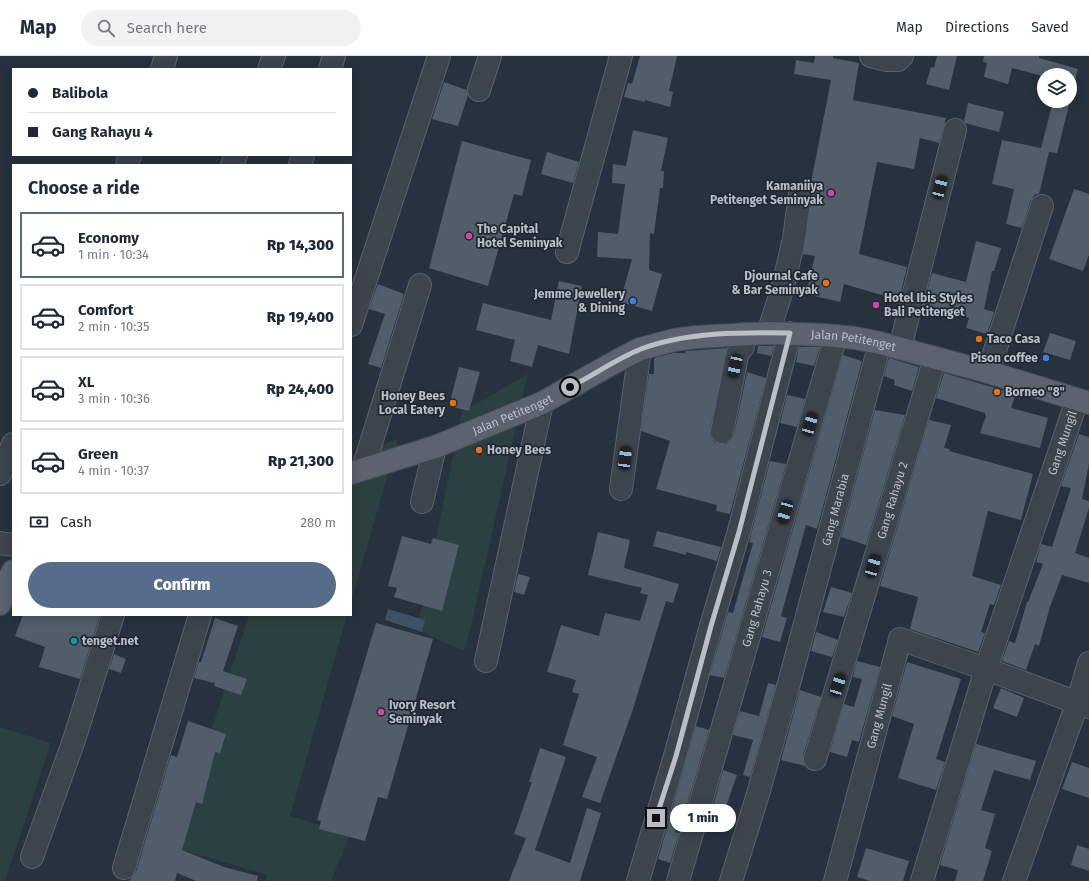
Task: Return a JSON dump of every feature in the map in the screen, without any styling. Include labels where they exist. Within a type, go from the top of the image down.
[{"type":"main road","name":"Jalan Petitenget","points":[[357,471],[435,447],[542,404],[615,362],[640,350],[674,340],[697,336],[790,333],[836,336],[890,346],[988,372],[1083,402]]},
{"type":"main road","points":[[0,604],[12,573]]},
{"type":"street","points":[[162,68],[166,56]]},
{"type":"street","points":[[269,68],[274,56]]},
{"type":"street","points":[[330,68],[334,56]]},
{"type":"street","points":[[352,322],[439,56]]},
{"type":"street","points":[[479,90],[490,56]]},
{"type":"street","points":[[567,252],[622,56]]},
{"type":"street","points":[[871,56],[887,60],[898,60],[902,56]]},
{"type":"street","name":"Gang Marabia","points":[[731,881],[758,794],[790,676],[955,130]]},
{"type":"street","points":[[768,333],[782,290],[794,239],[800,194]]},
{"type":"street","points":[[988,372],[1042,206]]},
{"type":"street","points":[[357,471],[420,285]]},
{"type":"street","points":[[638,881],[676,756],[711,626],[739,532],[790,333]]},
{"type":"street","points":[[722,432],[739,351],[743,349],[744,345],[744,334]]},
{"type":"street","name":"Gang Rahayu 3","points":[[678,881],[836,336]]},
{"type":"street","points":[[621,489],[640,350]]},
{"type":"street","name":"Gang Rahayu 2","points":[[815,759],[935,358]]},
{"type":"street","name":"Gang Mungil","points":[[922,881],[986,668],[1083,402]]},
{"type":"street","points":[[486,661],[542,404]]},
{"type":"street","points":[[0,474],[12,446]]},
{"type":"street","points":[[422,502],[435,447]]},
{"type":"street","points":[[0,543],[12,545]]},
{"type":"street","points":[[32,857],[74,740],[113,616]]},
{"type":"street","points":[[124,868],[200,616]]},
{"type":"street","name":"Gang Mungil","points":[[835,881],[900,639],[986,668],[1083,706]]},
{"type":"street","points":[[1014,881],[1083,706],[1089,663]]},
{"type":"green space","points":[[528,374],[468,639],[463,651],[417,630],[462,412]]},
{"type":"green space","points":[[398,439],[352,599],[352,456]]},
{"type":"green space","points":[[249,616],[347,616],[290,816],[350,834],[331,881],[265,881],[267,875],[173,847]]},
{"type":"green space","points":[[0,727],[51,743],[5,881],[0,881]]},
{"type":"water","points":[[388,609],[425,620],[422,632],[385,620]]},
{"type":"building","points":[[640,56],[677,56],[669,91],[673,92],[670,107],[645,100],[645,102],[624,97],[628,83],[632,84]]},
{"type":"building","points":[[815,56],[833,56],[833,58],[859,63],[853,100],[946,118],[939,143],[920,138],[914,169],[877,162],[859,254],[907,267],[899,300],[844,284],[840,302],[806,294],[815,256],[803,254],[812,196],[810,188],[831,80],[794,74],[796,60],[814,63]]},
{"type":"building","points":[[937,56],[957,56],[949,90],[926,84],[931,67],[934,68]]},
{"type":"building","points":[[984,56],[1039,56],[1039,58],[1074,68],[1037,68],[1037,74],[1012,68],[1008,84],[984,77],[987,63],[983,62]]},
{"type":"building","points":[[444,82],[467,90],[468,95],[458,126],[432,119]]},
{"type":"building","points":[[968,103],[1004,112],[999,132],[965,123],[964,121]]},
{"type":"building","points":[[1051,108],[1068,108],[1057,153],[1049,152],[1039,194],[1035,194],[1030,202],[1022,228],[1006,224],[1014,189],[992,184],[1002,140],[1041,148]]},
{"type":"building","points":[[633,130],[668,138],[661,171],[664,171],[663,188],[660,188],[654,234],[650,233],[649,270],[662,274],[652,311],[620,302],[632,259],[597,257],[598,232],[618,234],[625,184],[612,183],[613,164],[626,166]]},
{"type":"building","name":"The Capital Hotel Seminyak","points":[[462,141],[531,160],[522,196],[514,194],[488,286],[429,268]]},
{"type":"building","points":[[547,152],[579,162],[573,183],[541,174]]},
{"type":"building","points":[[1074,189],[1089,194],[1089,255],[1083,271],[1049,259]]},
{"type":"building","points":[[976,241],[1001,248],[994,271],[992,271],[984,309],[994,312],[987,334],[966,328],[969,318],[923,306],[932,273],[966,282]]},
{"type":"building","points":[[559,281],[582,286],[569,354],[538,345],[532,367],[510,361],[515,340],[476,330],[483,303],[551,320]]},
{"type":"building","points":[[378,284],[404,294],[381,368],[368,364],[385,314],[369,309]]},
{"type":"building","points":[[1050,333],[1076,341],[1070,360],[1043,352]]},
{"type":"building","points":[[758,346],[774,346],[771,356],[757,353]]},
{"type":"building","points":[[799,347],[820,347],[814,366],[796,362]]},
{"type":"building","points":[[727,348],[710,430],[710,436],[714,442],[726,444],[734,435],[747,372],[766,378],[730,514],[716,511],[717,505],[656,489],[670,441],[641,431],[649,374],[654,374],[654,358],[673,353],[685,353],[686,351]]},
{"type":"building","points":[[843,355],[862,361],[817,529],[806,525],[781,616],[787,618],[780,642],[762,637]]},
{"type":"building","points":[[889,358],[919,367],[912,391],[894,385],[895,380],[884,376]]},
{"type":"building","points":[[459,367],[480,372],[469,411],[449,406]]},
{"type":"building","points":[[944,373],[1016,394],[1011,408],[1048,418],[1040,448],[980,433],[986,416],[985,413],[936,398]]},
{"type":"building","points":[[787,395],[805,399],[797,427],[780,423]]},
{"type":"building","points":[[875,410],[905,415],[866,545],[841,537]]},
{"type":"building","points":[[929,420],[951,425],[944,448],[950,449],[949,451],[1033,474],[1021,520],[988,511],[972,576],[1001,585],[994,605],[990,604],[981,632],[985,633],[978,652],[910,629],[918,597],[880,586]]},
{"type":"building","points":[[1079,434],[1089,437],[1089,464],[1082,499],[1089,501],[1089,508],[1075,553],[1089,558],[1089,583],[1062,575],[1050,607],[1039,646],[1035,644],[1026,670],[1002,661],[1009,641],[1015,643],[1027,602],[1043,564],[1036,562],[1041,544],[1052,547],[1071,488],[1061,486]]},
{"type":"building","points":[[770,461],[786,464],[724,678],[710,675],[728,612],[733,613],[753,543],[749,542]]},
{"type":"building","points":[[657,531],[721,547],[717,561],[686,552],[686,555],[653,546]]},
{"type":"building","points":[[598,532],[630,540],[624,568],[679,584],[673,603],[666,601],[633,709],[600,803],[582,797],[597,757],[563,745],[579,694],[572,692],[576,680],[547,672],[561,625],[599,636],[605,613],[640,621],[648,595],[640,593],[642,588],[588,575]]},
{"type":"building","points":[[402,536],[431,544],[433,538],[459,545],[442,611],[394,597],[397,588],[388,586]]},
{"type":"building","points":[[518,574],[530,577],[524,595],[514,592]]},
{"type":"building","points":[[831,587],[852,593],[844,617],[823,612]]},
{"type":"building","name":"tenget.net","points":[[23,616],[100,616],[80,679],[39,667],[45,647],[15,636]]},
{"type":"building","points":[[215,618],[238,626],[223,671],[247,679],[241,695],[214,686],[215,683],[194,678],[199,662],[201,662]]},
{"type":"building","points":[[376,623],[433,639],[387,799],[378,797],[365,841],[319,829],[321,821],[317,820]]},
{"type":"building","points":[[816,632],[838,640],[832,657],[811,651]]},
{"type":"building","points":[[114,654],[126,659],[121,673],[109,669]]},
{"type":"building","points":[[857,661],[880,667],[859,742],[852,740],[847,757],[830,752],[844,704],[854,707],[862,679],[853,677]]},
{"type":"building","points":[[907,662],[961,679],[936,759],[945,762],[936,790],[898,778],[914,724],[892,716]]},
{"type":"building","points":[[768,683],[776,685],[750,777],[743,775],[753,740],[733,735],[740,711],[759,716]]},
{"type":"building","points":[[1001,688],[1024,698],[1017,717],[993,708]]},
{"type":"building","points":[[800,690],[821,697],[803,755],[805,766],[781,760]]},
{"type":"building","points":[[188,721],[226,734],[220,753],[215,752],[202,804],[196,802],[182,850],[224,867],[258,876],[257,881],[196,881],[177,873],[175,881],[129,881],[136,872],[171,755],[177,757]]},
{"type":"building","points":[[696,726],[709,730],[687,805],[684,804],[675,832],[679,833],[670,863],[658,859]]},
{"type":"building","points":[[976,744],[1036,761],[1030,780],[994,770],[981,810],[995,814],[985,848],[992,851],[983,881],[955,881],[958,870],[940,865]]},
{"type":"building","points":[[540,748],[566,757],[535,850],[570,863],[587,808],[601,813],[580,881],[509,881],[526,838],[514,834],[532,782],[529,782]]},
{"type":"building","points":[[1072,762],[1089,768],[1089,798],[1062,789]]},
{"type":"building","points":[[723,770],[737,775],[722,818],[711,814]]},
{"type":"building","points":[[1077,845],[1089,849],[1089,871],[1071,865]]},
{"type":"building","points":[[866,848],[909,861],[903,881],[870,881],[857,877]]},
{"type":"place","name":"Kamaniiya Petitenget Seminyak","points":[[831,193]]},
{"type":"place","name":"The Capital Hotel Seminyak","points":[[469,236]]},
{"type":"place","name":"Djournal Cafe & Bar Seminyak","points":[[826,283]]},
{"type":"place","name":"Jemme Jewellery & Dining","points":[[633,301]]},
{"type":"place","name":"Hotel Ibis Styles Bali Petitenget","points":[[876,305]]},
{"type":"place","name":"Taco Casa","points":[[979,339]]},
{"type":"place","name":"Pison coffee","points":[[1046,358]]},
{"type":"place","name":"Borneo \"8\"","points":[[997,392]]},
{"type":"place","name":"Honey Bees Local Eatery","points":[[453,403]]},
{"type":"place","name":"Honey Bees","points":[[479,450]]},
{"type":"place","name":"tenget.net","points":[[74,641]]},
{"type":"place","name":"Ivory Resort Seminyak","points":[[381,712]]},
{"type":"route","points":[[570,387],[615,362],[656,344],[697,336],[790,333],[739,532],[711,626],[676,756],[656,818]]}]
